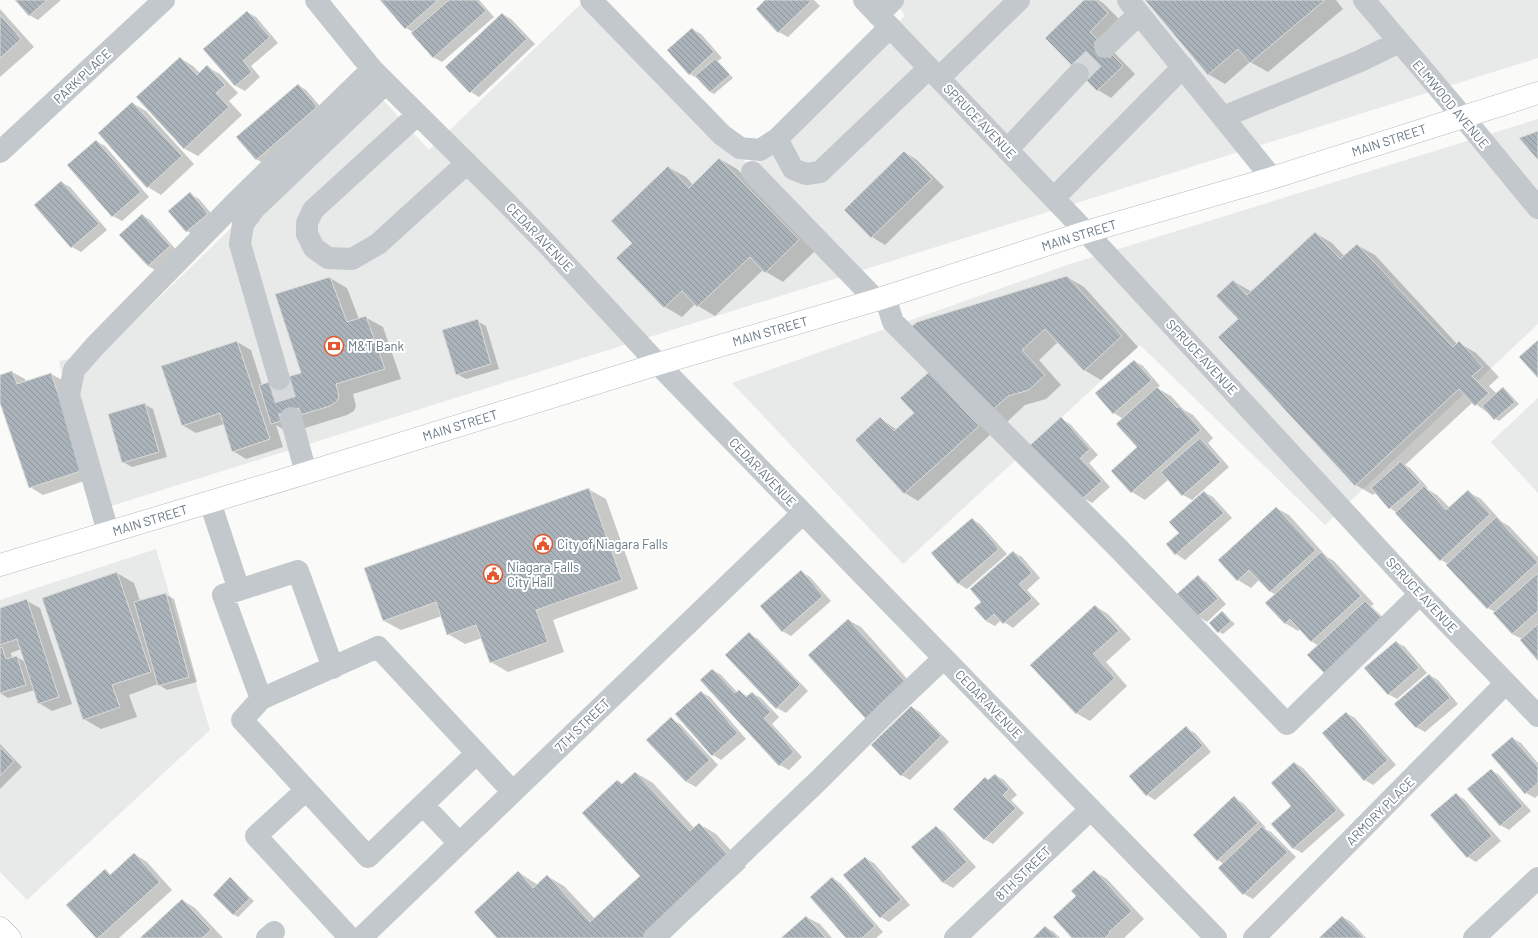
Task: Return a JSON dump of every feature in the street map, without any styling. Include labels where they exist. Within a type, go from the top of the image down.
[{"type":"main road","name":"MAIN STREET","points":[[0,565],[306,473],[658,364],[880,298],[1086,232],[1272,178],[1538,93]]},
{"type":"main road","points":[[0,928],[10,938]]},
{"type":"street","name":"PARK PLACE","points":[[0,152],[164,0]]},
{"type":"street","name":"CEDAR AVENUE","points":[[316,0],[379,76],[546,243],[658,364],[1216,938]]},
{"type":"street","points":[[591,0],[722,135],[740,148],[760,150],[777,139],[881,10]]},
{"type":"street","points":[[777,139],[793,169],[806,174],[820,172],[1019,0]]},
{"type":"street","name":"ELMWOOD AVENUE","points":[[1364,0],[1463,116],[1538,208]]},
{"type":"street","points":[[1105,47],[1134,7],[1272,178]]},
{"type":"street","name":"SPRUCE AVENUE","points":[[881,10],[934,73],[1086,232],[1420,594],[1538,716]]},
{"type":"street","points":[[1223,117],[1360,61],[1399,42]]},
{"type":"street","points":[[1054,198],[1183,67]]},
{"type":"street","points":[[1007,150],[1078,74]]},
{"type":"street","points":[[279,378],[240,244],[243,224],[255,208],[379,76]]},
{"type":"street","points":[[108,532],[69,395],[74,370],[95,346],[236,202],[379,76]]},
{"type":"street","points":[[417,115],[313,210],[307,223],[307,234],[314,248],[328,258],[352,259],[378,244],[467,163]]},
{"type":"street","points":[[752,172],[880,298],[894,322],[1118,548],[1287,724],[1420,594]]},
{"type":"street","points":[[291,418],[306,473]]},
{"type":"street","points":[[210,502],[239,590]]},
{"type":"street","name":"7TH STREET","points":[[361,938],[803,513]]},
{"type":"street","points":[[261,699],[223,595],[298,571],[333,668]]},
{"type":"street","points":[[477,753],[368,857],[242,720],[261,699],[378,647],[477,753],[513,792]]},
{"type":"street","points":[[654,938],[820,779],[886,712],[944,658]]},
{"type":"street","name":"ARMORY PLACE","points":[[1254,938],[1506,683]]},
{"type":"street","points":[[306,790],[256,836],[350,938]]},
{"type":"street","points":[[423,805],[459,843]]},
{"type":"street","name":"8TH STREET","points":[[955,938],[1091,809]]},
{"type":"street","points":[[1474,938],[1538,878]]},
{"type":"shaded area","points":[[894,0],[1538,0],[1538,58],[92,512],[59,361],[102,353],[374,90],[429,150],[582,3],[752,168],[905,16]]},
{"type":"shaded area","points":[[1538,119],[1538,324],[1325,525],[1140,345],[903,564],[732,383],[1070,264]]},
{"type":"shaded area","points":[[1538,398],[1538,493],[1491,442]]},
{"type":"shaded area","points":[[156,549],[210,730],[27,900],[0,872],[0,600]]},
{"type":"building","points":[[15,0],[47,0],[29,16]]},
{"type":"building","points":[[380,0],[438,0],[405,29]]},
{"type":"building","points":[[449,0],[476,0],[486,11],[433,58],[411,33]]},
{"type":"building","points":[[765,0],[812,0],[778,33],[756,9]]},
{"type":"building","points":[[1084,0],[1096,0],[1108,13],[1090,32],[1123,66],[1097,91],[1045,38]]},
{"type":"building","points":[[1145,0],[1325,0],[1250,63],[1238,49],[1208,75]]},
{"type":"building","points":[[247,11],[270,37],[243,61],[252,72],[235,86],[203,49]]},
{"type":"building","points":[[502,13],[527,39],[470,93],[445,67]]},
{"type":"building","points":[[0,15],[21,39],[0,58]]},
{"type":"building","points":[[692,28],[714,52],[689,75],[667,50]]},
{"type":"building","points":[[180,57],[197,75],[207,65],[225,85],[216,93],[229,107],[184,149],[136,97]]},
{"type":"building","points":[[715,59],[730,75],[710,92],[695,76]]},
{"type":"building","points":[[298,84],[317,107],[256,160],[236,137]]},
{"type":"building","points":[[132,102],[182,156],[147,188],[98,133]]},
{"type":"building","points":[[1538,131],[1538,160],[1519,138]]},
{"type":"building","points":[[96,140],[141,192],[112,217],[67,165]]},
{"type":"building","points":[[904,151],[932,179],[871,238],[844,210]]},
{"type":"building","points":[[719,158],[799,240],[765,273],[750,257],[697,307],[682,291],[664,308],[616,258],[632,243],[611,221],[668,166],[689,188]]},
{"type":"building","points":[[61,181],[99,224],[71,248],[34,205]]},
{"type":"building","points":[[190,192],[208,214],[186,232],[168,211]]},
{"type":"building","points":[[142,214],[170,246],[148,266],[119,235]]},
{"type":"building","points":[[1315,232],[1340,259],[1357,244],[1453,347],[1459,341],[1483,367],[1472,376],[1489,393],[1475,406],[1459,389],[1355,486],[1218,337],[1238,319],[1216,296],[1233,280],[1247,295]]},
{"type":"building","points":[[1067,276],[1122,336],[1084,371],[1045,329],[1022,350],[1045,375],[1029,390],[1008,396],[989,413],[911,327],[917,322]]},
{"type":"building","name":"M&T Bank","points":[[330,277],[347,322],[366,316],[385,369],[336,384],[339,396],[337,401],[330,406],[271,424],[259,385],[301,373],[275,294]]},
{"type":"building","points":[[478,319],[491,364],[456,375],[442,330]]},
{"type":"building","points":[[1538,340],[1538,378],[1519,357]]},
{"type":"building","points":[[237,341],[270,439],[232,452],[220,413],[182,426],[161,366]]},
{"type":"building","points":[[1134,360],[1152,380],[1113,414],[1095,393]]},
{"type":"building","points":[[12,371],[17,384],[51,373],[84,470],[29,488],[0,403],[0,375]]},
{"type":"building","points":[[929,372],[979,426],[904,494],[855,440],[880,417],[894,431],[914,413],[900,398]]},
{"type":"building","points":[[1157,387],[1177,408],[1179,406],[1201,430],[1131,493],[1111,471],[1137,447],[1116,424]]},
{"type":"building","points":[[1503,387],[1515,402],[1494,420],[1482,406]]},
{"type":"building","points":[[145,403],[159,452],[122,463],[108,414]]},
{"type":"building","points":[[1061,417],[1090,449],[1080,458],[1102,481],[1082,499],[1027,448]]},
{"type":"building","points":[[1200,438],[1221,462],[1182,496],[1161,472]]},
{"type":"building","points":[[1401,461],[1420,483],[1389,509],[1371,488]]},
{"type":"building","points":[[1424,486],[1446,510],[1468,490],[1490,514],[1440,561],[1395,513]]},
{"type":"building","name":"Niagara Falls City Hall","points":[[589,488],[622,580],[536,610],[548,642],[490,663],[476,625],[447,635],[436,602],[383,621],[364,568]]},
{"type":"building","points":[[1204,491],[1224,513],[1175,555],[1166,544],[1179,533],[1169,522]]},
{"type":"building","points":[[1276,507],[1316,550],[1270,592],[1249,570],[1237,581],[1218,560]]},
{"type":"building","points":[[1496,517],[1538,562],[1487,609],[1446,565]]},
{"type":"building","points":[[972,518],[999,549],[958,584],[931,553]]},
{"type":"building","points":[[1013,551],[1032,573],[1019,584],[1032,599],[1003,624],[994,614],[986,621],[974,608],[981,602],[970,589]]},
{"type":"building","points":[[1321,552],[1361,596],[1311,642],[1290,619],[1285,624],[1265,603]]},
{"type":"building","points":[[801,570],[823,596],[782,632],[760,606]]},
{"type":"building","points":[[117,572],[151,672],[112,685],[120,707],[83,720],[42,598]]},
{"type":"building","points":[[1538,573],[1538,611],[1512,634],[1493,613]]},
{"type":"building","points":[[1198,575],[1218,599],[1197,617],[1177,594]]},
{"type":"building","points":[[166,593],[189,677],[158,686],[134,602]]},
{"type":"building","points":[[27,599],[59,697],[38,704],[17,639],[0,645],[0,608]]},
{"type":"building","points":[[1365,601],[1384,621],[1326,675],[1307,655]]},
{"type":"building","points":[[1095,605],[1119,631],[1093,654],[1115,678],[1076,714],[1030,665]]},
{"type":"building","points":[[1222,611],[1231,621],[1218,633],[1209,623]]},
{"type":"building","points":[[848,619],[906,683],[866,719],[808,655]]},
{"type":"building","points":[[1538,624],[1538,661],[1520,640]]},
{"type":"building","points":[[749,632],[800,685],[776,709],[725,655]]},
{"type":"building","points":[[1396,641],[1419,668],[1388,695],[1364,668]]},
{"type":"building","points":[[2,647],[6,659],[17,656],[26,685],[0,693],[0,648]]},
{"type":"building","points":[[712,669],[735,693],[739,690],[746,697],[752,692],[771,712],[764,718],[794,752],[779,766],[700,680]]},
{"type":"building","points":[[1429,674],[1450,698],[1416,728],[1394,704]]},
{"type":"building","points":[[701,691],[738,733],[712,756],[675,714]]},
{"type":"building","points":[[911,706],[941,736],[901,776],[871,745]]},
{"type":"building","points":[[1346,712],[1388,760],[1364,781],[1322,733]]},
{"type":"building","points":[[671,717],[710,760],[686,782],[646,740]]},
{"type":"building","points":[[1186,726],[1203,746],[1146,796],[1129,776]]},
{"type":"building","points":[[1512,737],[1538,767],[1538,783],[1525,794],[1491,755]]},
{"type":"building","points":[[0,747],[14,761],[0,776]]},
{"type":"building","points":[[1294,762],[1337,810],[1293,849],[1271,824],[1291,806],[1271,783]]},
{"type":"building","points":[[1491,769],[1523,806],[1500,826],[1467,789]]},
{"type":"building","points":[[635,772],[690,831],[699,823],[730,857],[642,938],[497,938],[474,912],[518,871],[533,888],[547,875],[590,922],[640,876],[582,813],[617,780],[622,784]]},
{"type":"building","points":[[995,774],[1009,789],[1003,795],[1016,808],[984,840],[953,809],[985,777],[988,780]]},
{"type":"building","points":[[1456,793],[1492,836],[1467,858],[1430,815]]},
{"type":"building","points":[[1234,796],[1258,823],[1217,861],[1193,835]]},
{"type":"building","points":[[936,826],[967,862],[943,883],[911,847]]},
{"type":"building","points":[[1262,826],[1288,852],[1243,895],[1218,868]]},
{"type":"building","points":[[134,853],[160,882],[98,938],[96,938],[66,905],[105,869],[110,875]]},
{"type":"building","points":[[865,857],[901,900],[880,918],[843,875]]},
{"type":"building","points":[[1094,870],[1132,911],[1109,932],[1110,933],[1105,938],[1072,938],[1053,917],[1076,896],[1071,891]]},
{"type":"building","points":[[230,877],[250,898],[233,915],[213,895]]},
{"type":"building","points":[[832,877],[875,926],[862,938],[846,938],[810,897]]},
{"type":"building","points":[[182,899],[211,930],[202,938],[140,938]]},
{"type":"building","points":[[806,916],[826,938],[781,938]]},
{"type":"building","points":[[1342,916],[1364,938],[1319,938]]},
{"type":"building","points":[[1045,926],[1058,938],[1033,938]]},
{"type":"tunnel","points":[[1078,74],[1105,47]]},
{"type":"tunnel","points":[[279,379],[291,418]]},
{"type":"place","name":"M&T Bank","points":[[334,346]]},
{"type":"place","name":"City of Niagara Falls","points":[[543,544]]},
{"type":"place","name":"Niagara Falls City Hall","points":[[493,574]]}]
